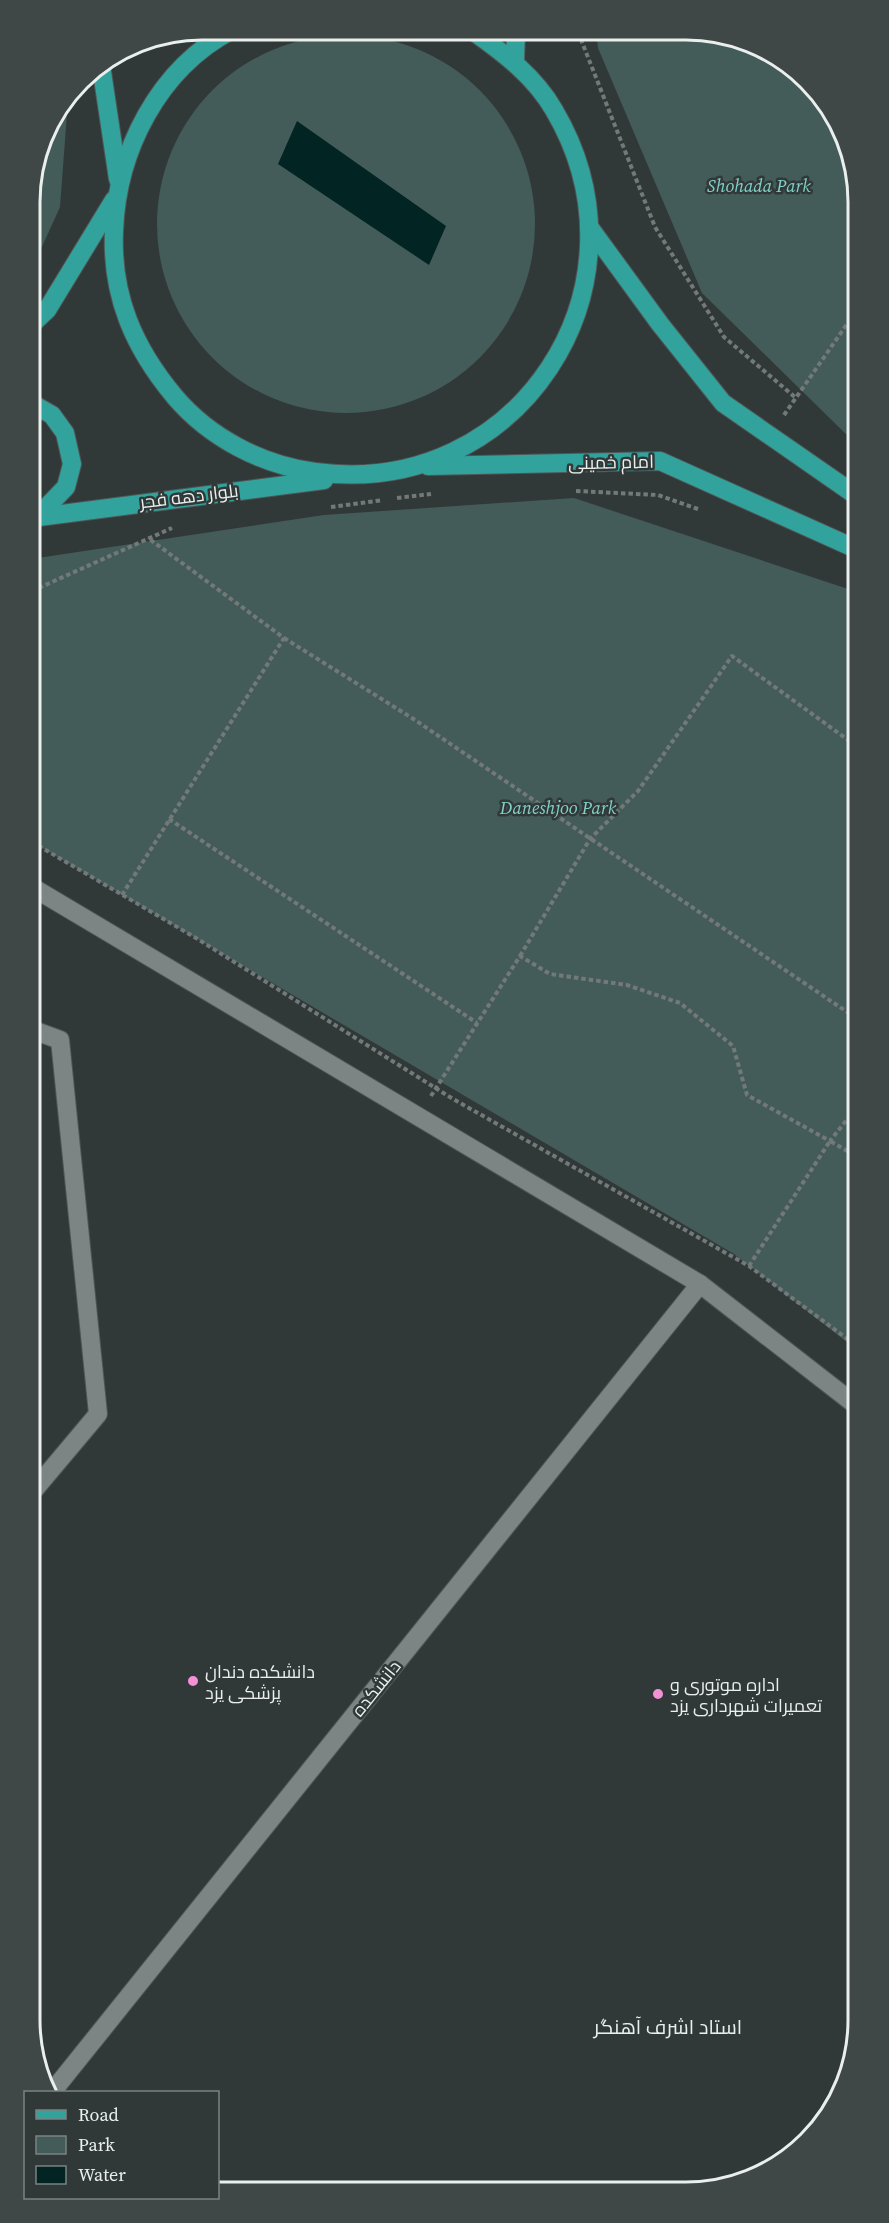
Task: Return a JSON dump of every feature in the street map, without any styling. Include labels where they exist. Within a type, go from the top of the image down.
[{"type":"main road","points":[[41,316],[47,310],[117,190],[139,126],[171,78],[213,41]]},
{"type":"main road","points":[[421,466],[477,440],[526,400],[562,349],[584,291],[591,228],[580,166],[554,109],[515,61],[487,41]]},
{"type":"main road","points":[[515,61],[516,41]]},
{"type":"main road","points":[[102,76],[117,190],[113,257],[125,314],[150,367],[188,412],[235,447],[289,468],[347,477]]},
{"type":"main road","points":[[591,228],[660,324],[723,403],[848,490]]},
{"type":"main road","points":[[41,409],[52,415],[65,433],[72,464],[66,487],[41,510]]},
{"type":"main road","name":"امام خمینی","points":[[421,466],[660,461],[848,545]]},
{"type":"main road","name":"بلوار دهه فجر","points":[[41,515],[421,466]]},
{"type":"street","points":[[41,892],[700,1284],[848,1399]]},
{"type":"street","points":[[41,1033],[60,1040],[98,1414],[41,1482]]},
{"type":"street","name":"دانشکده","points":[[55,2088],[700,1284]]},
{"type":"path","points":[[582,41],[655,227],[724,337],[796,398]]},
{"type":"path","points":[[770,435],[848,323]]},
{"type":"path","points":[[575,491],[658,495],[700,510]]},
{"type":"path","points":[[320,508],[435,493]]},
{"type":"path","points":[[41,587],[171,528],[182,527]]},
{"type":"path","points":[[148,538],[284,638],[412,718],[848,1013]]},
{"type":"path","points":[[122,895],[284,638]]},
{"type":"path","points":[[418,1116],[520,956],[590,839],[638,791],[732,656],[848,740]]},
{"type":"path","points":[[169,819],[477,1023]]},
{"type":"path","points":[[41,847],[436,1088],[749,1266],[848,1339]]},
{"type":"path","points":[[520,956],[550,974],[627,985],[680,1003],[733,1046],[747,1095],[848,1151]]},
{"type":"path","points":[[749,1266],[830,1141],[848,1118]]},
{"type":"green space","points":[[298,41],[394,41],[418,49],[451,67],[480,90],[513,135],[527,169],[534,205],[534,243],[527,279],[513,313],[492,344],[466,370],[435,391],[383,410],[346,413],[309,410],[274,399],[241,381],[212,358],[189,329],[171,296],[160,261],[157,224],[160,187],[171,152],[189,119],[212,90],[241,67],[274,49]]},
{"type":"green space","name":"Shohada Park","points":[[597,41],[697,41],[739,49],[777,68],[793,81],[815,104],[827,121],[843,160],[847,181],[848,436],[702,293],[598,48]]},
{"type":"green space","points":[[67,114],[60,207],[41,249],[41,192],[46,160],[57,131]]},
{"type":"green space","name":"Daneshjoo Park","points":[[574,498],[848,589],[848,1343],[734,1254],[41,847],[41,557],[324,515]]},
{"type":"water","points":[[297,121],[446,226],[429,265],[278,164]]},
{"type":"place","name":"دانشکده دندان پزشکی یزد","points":[[193,1681]]},
{"type":"place","name":"اداره موتوری و تعمیرات شهرداری یزد","points":[[658,1694]]},
{"type":"district","name":"استاد اشرف آهنگر","points":[[668,2027]]}]
